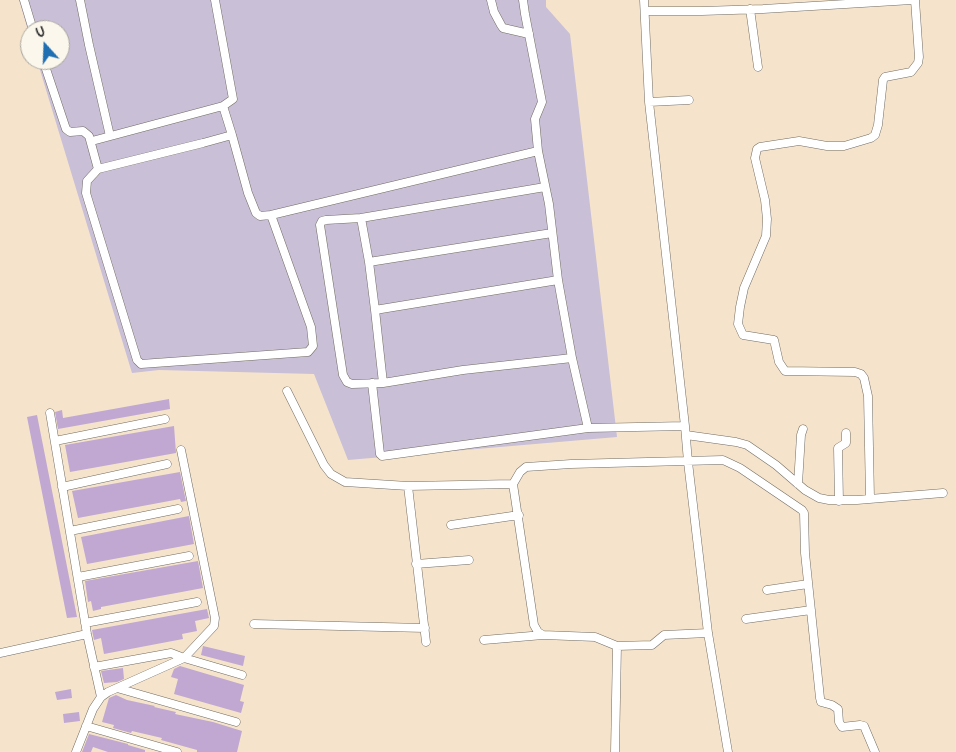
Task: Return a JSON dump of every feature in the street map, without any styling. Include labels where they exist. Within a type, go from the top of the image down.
[{"type":"street","points":[[24,0],[30,20]]},
{"type":"street","points":[[80,0],[110,136]]},
{"type":"street","points":[[92,141],[223,106],[230,102],[233,96],[215,0]]},
{"type":"street","points":[[491,0],[494,12],[503,28],[529,34]]},
{"type":"street","points":[[523,0],[542,102],[535,119],[538,151],[572,358],[588,428]]},
{"type":"street","points":[[644,0],[649,102],[688,462],[708,633],[728,752]]},
{"type":"street","points":[[645,11],[750,9],[913,0],[919,57],[918,64],[911,72],[885,77],[883,80],[878,125],[875,135],[844,146],[827,146],[798,141],[757,149],[754,158],[765,200],[767,229],[766,236],[744,288],[738,324],[743,335],[774,340],[780,362],[785,371],[855,372],[861,374],[864,378],[868,396],[870,498]]},
{"type":"street","points":[[750,9],[758,67]]},
{"type":"street","points":[[46,70],[66,129],[70,132],[83,131],[89,136],[92,141],[98,169]]},
{"type":"street","points":[[649,102],[689,100]]},
{"type":"street","points":[[223,106],[248,193],[255,211],[260,216],[271,215],[538,151]]},
{"type":"street","points":[[232,135],[98,169],[87,181],[86,194],[137,360],[143,365],[308,352],[311,349],[314,343],[311,327],[271,215]]},
{"type":"street","points":[[545,188],[361,218],[322,221],[320,225],[344,379],[352,384],[383,382],[463,370],[572,358]]},
{"type":"street","points":[[361,218],[376,310],[383,382]]},
{"type":"street","points":[[369,262],[552,233]]},
{"type":"street","points":[[376,310],[558,280]]},
{"type":"street","points":[[372,383],[380,454],[382,456],[588,428],[685,426]]},
{"type":"street","points":[[287,391],[324,465],[331,474],[345,482],[408,486],[513,484]]},
{"type":"street","points":[[50,414],[85,623],[101,697]]},
{"type":"street","points":[[55,441],[165,419]]},
{"type":"street","points":[[798,484],[803,429]]},
{"type":"street","points":[[839,501],[838,448],[846,443],[846,433]]},
{"type":"street","points":[[686,439],[736,442],[747,446],[776,465],[798,484],[819,498],[839,501],[943,493]]},
{"type":"street","points":[[76,752],[93,709],[101,697],[184,658],[212,628],[215,622],[181,450]]},
{"type":"street","points":[[543,634],[538,632],[534,625],[513,484],[520,472],[526,467],[571,464],[723,460],[730,462],[804,513],[804,554],[822,702],[838,709],[839,722],[843,728],[864,726],[875,752]]},
{"type":"street","points":[[62,487],[167,464]]},
{"type":"street","points":[[408,486],[426,642]]},
{"type":"street","points":[[70,531],[178,509]]},
{"type":"street","points":[[451,524],[518,515]]},
{"type":"street","points":[[78,577],[190,556]]},
{"type":"street","points":[[416,564],[469,560]]},
{"type":"street","points":[[767,590],[808,584]]},
{"type":"street","points":[[85,623],[197,602]]},
{"type":"street","points":[[746,619],[811,610]]},
{"type":"street","points":[[254,624],[425,628]]},
{"type":"street","points":[[484,640],[543,634],[595,637],[617,646],[654,645],[664,635],[708,633]]},
{"type":"street","points":[[0,653],[87,634]]},
{"type":"street","points":[[615,752],[617,646]]},
{"type":"street","points":[[94,667],[164,653],[176,654],[242,675]]},
{"type":"street","points":[[117,688],[236,722]]},
{"type":"street","points":[[86,726],[177,752]]},
{"type":"shaded area","points":[[19,0],[546,0],[546,7],[570,34],[617,437],[348,460],[314,374],[159,370],[132,373],[40,70],[70,70],[70,20],[25,20]]},
{"type":"building","points":[[169,399],[170,409],[58,429],[55,412],[62,410],[63,418]]},
{"type":"building","points":[[37,415],[77,617],[67,618],[27,417]]},
{"type":"building","points":[[174,426],[176,453],[70,472],[65,445]]},
{"type":"building","points":[[180,472],[186,501],[181,502],[180,499],[78,518],[72,491]]},
{"type":"building","points":[[189,516],[194,544],[87,564],[81,537]]},
{"type":"building","points":[[198,561],[203,588],[101,607],[101,609],[93,611],[91,601],[88,602],[85,581]]},
{"type":"building","points":[[207,609],[209,618],[195,621],[197,631],[182,634],[183,639],[104,654],[101,638],[94,640],[92,630]]},
{"type":"building","points":[[203,646],[245,656],[243,666],[201,655]]},
{"type":"building","points":[[180,666],[244,685],[240,701],[244,702],[241,713],[174,694],[178,679],[171,677],[174,669]]},
{"type":"building","points":[[123,668],[124,679],[117,682],[104,683],[101,671]]},
{"type":"building","points":[[71,689],[72,698],[57,700],[55,692]]},
{"type":"building","points":[[116,695],[127,700],[176,712],[175,714],[213,722],[242,731],[237,752],[197,752],[197,750],[161,740],[162,738],[113,728],[114,725],[102,722],[109,698]]},
{"type":"building","points":[[79,712],[80,721],[64,723],[63,714]]},
{"type":"building","points":[[89,734],[128,744],[145,750],[145,752],[108,752],[93,747],[91,752],[82,752]]}]
